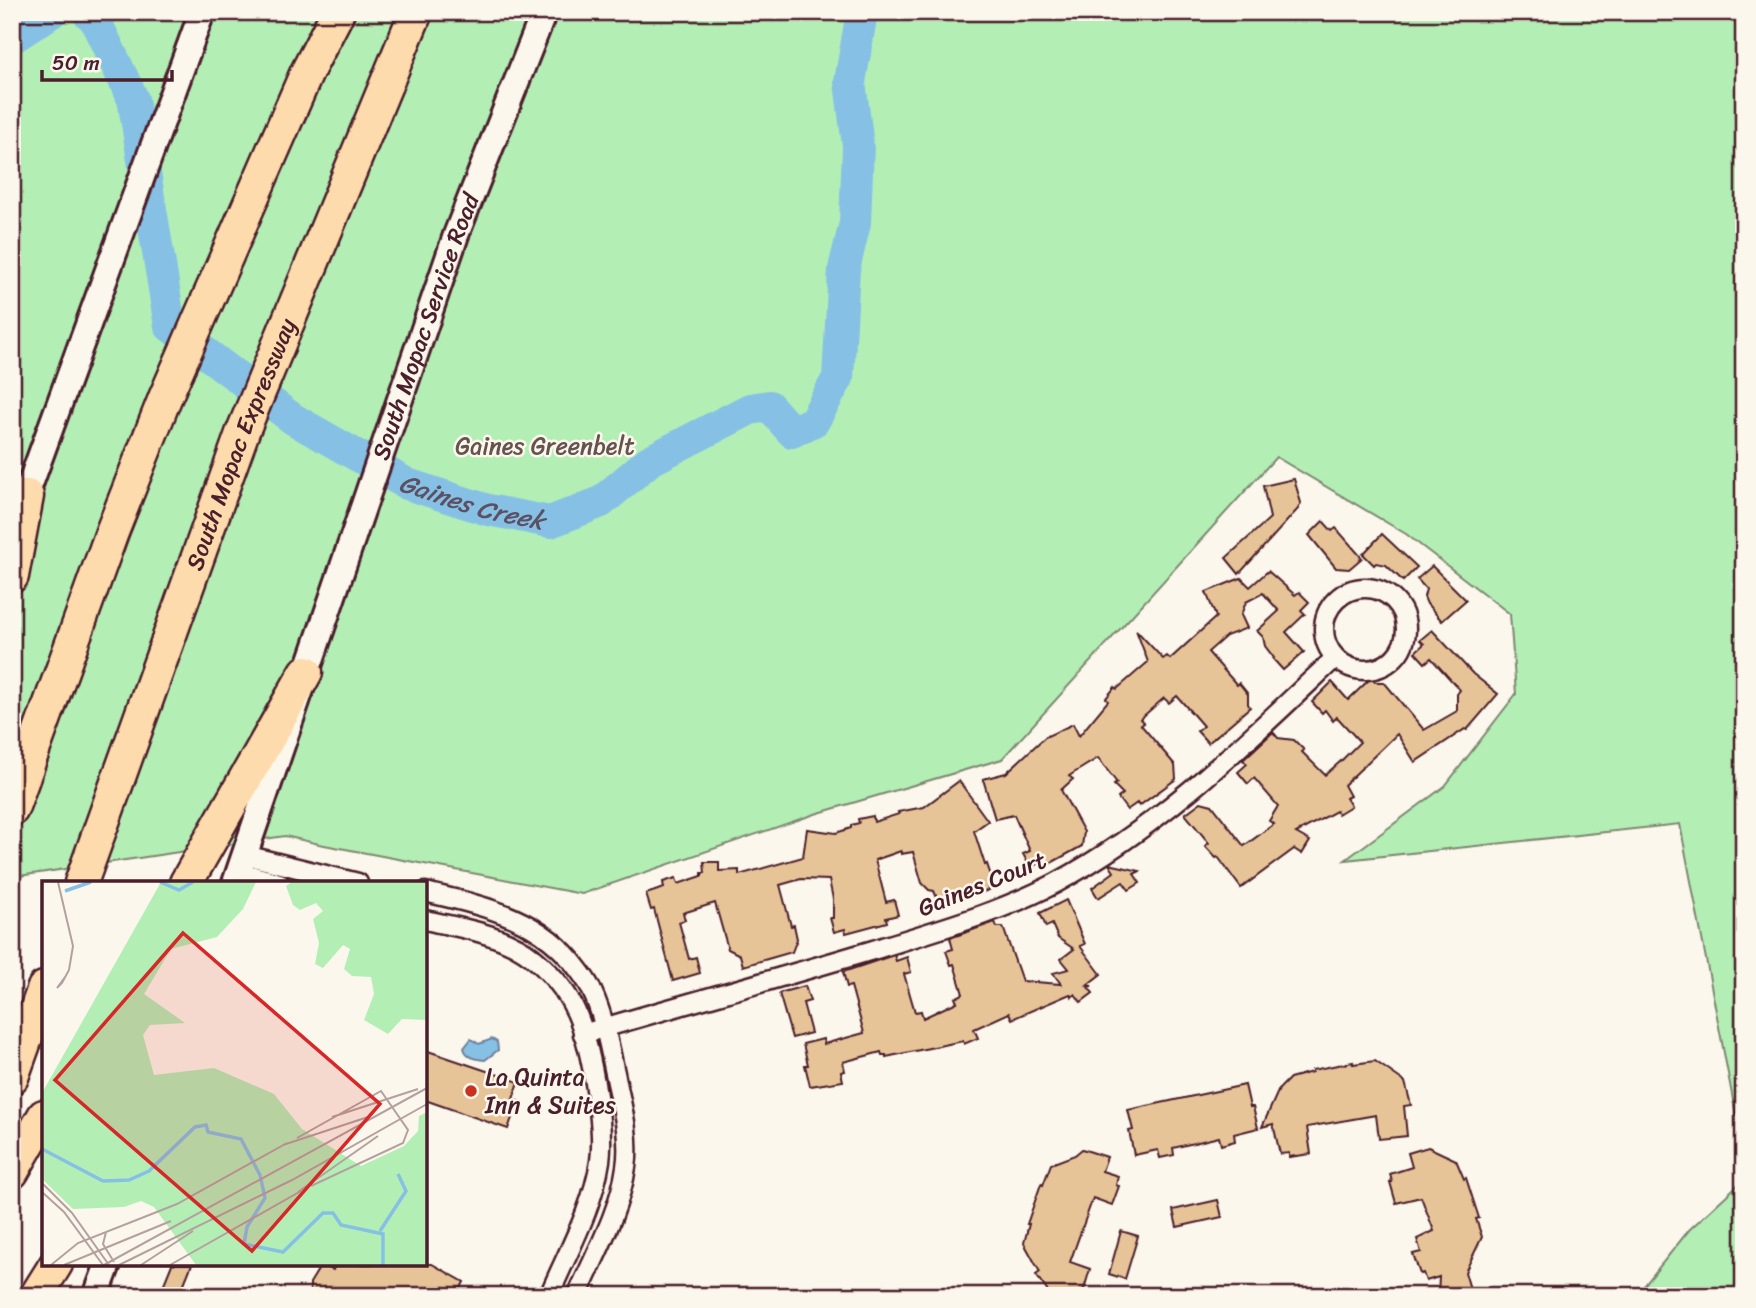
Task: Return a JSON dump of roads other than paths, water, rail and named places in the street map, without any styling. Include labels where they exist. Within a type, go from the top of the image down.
[{"type":"highway","name":"South Mopac Expressway","points":[[82,881],[193,566],[253,407],[416,12]]},
{"type":"highway","points":[[398,60],[426,12]]},
{"type":"highway","points":[[12,809],[112,532],[165,398],[307,72],[337,14]]},
{"type":"highway","points":[[12,576],[27,496]]},
{"type":"highway","points":[[187,881],[306,672]]},
{"type":"highway","points":[[12,1077],[42,994]]},
{"type":"highway","points":[[12,1172],[42,1120]]},
{"type":"highway","points":[[36,1296],[55,1266]]},
{"type":"main road","points":[[12,530],[27,496],[202,12]]},
{"type":"main road","name":"South Mopac Service Road","points":[[239,870],[456,236],[544,12]]},
{"type":"main road","points":[[96,1296],[107,1266]]},
{"type":"street","points":[[1370,588],[1390,595],[1405,619],[1406,633],[1402,647],[1394,659],[1370,670],[1357,670],[1345,666],[1335,658],[1327,647],[1324,622],[1328,609],[1336,598],[1348,591],[1370,588]]},
{"type":"street","name":"Gaines Court","points":[[583,1034],[923,935],[1055,883],[1118,845],[1185,796],[1335,658]]},
{"type":"street","points":[[239,870],[273,881]]},
{"type":"street","points":[[239,870],[340,881]]},
{"type":"street","points":[[427,893],[506,913],[555,944],[592,988],[605,1027],[628,1146],[626,1167],[612,1213],[577,1296]]},
{"type":"street","points":[[427,920],[487,934],[519,947],[541,965],[573,1005],[583,1034],[597,1096],[602,1134],[600,1160],[588,1204],[549,1296]]},
{"type":"water","points":[[471,1039],[479,1044],[492,1039],[497,1042],[498,1050],[485,1060],[472,1057],[464,1048]]},
{"type":"waterway","name":"Gaines Creek","points":[[12,38],[52,12]]},
{"type":"waterway","name":"Gaines Creek","points":[[87,12],[94,18],[133,99],[170,326],[293,419],[407,484],[488,510],[550,522],[601,502],[649,461],[750,409],[769,406],[792,432],[814,421],[838,378],[844,269],[855,223],[858,146],[850,82],[862,12]]},
{"type":"place","name":"La Quinta Inn & Suites","points":[[471,1091]]},
{"type":"park label","name":"Gaines Greenbelt","points":[[545,446]]}]
